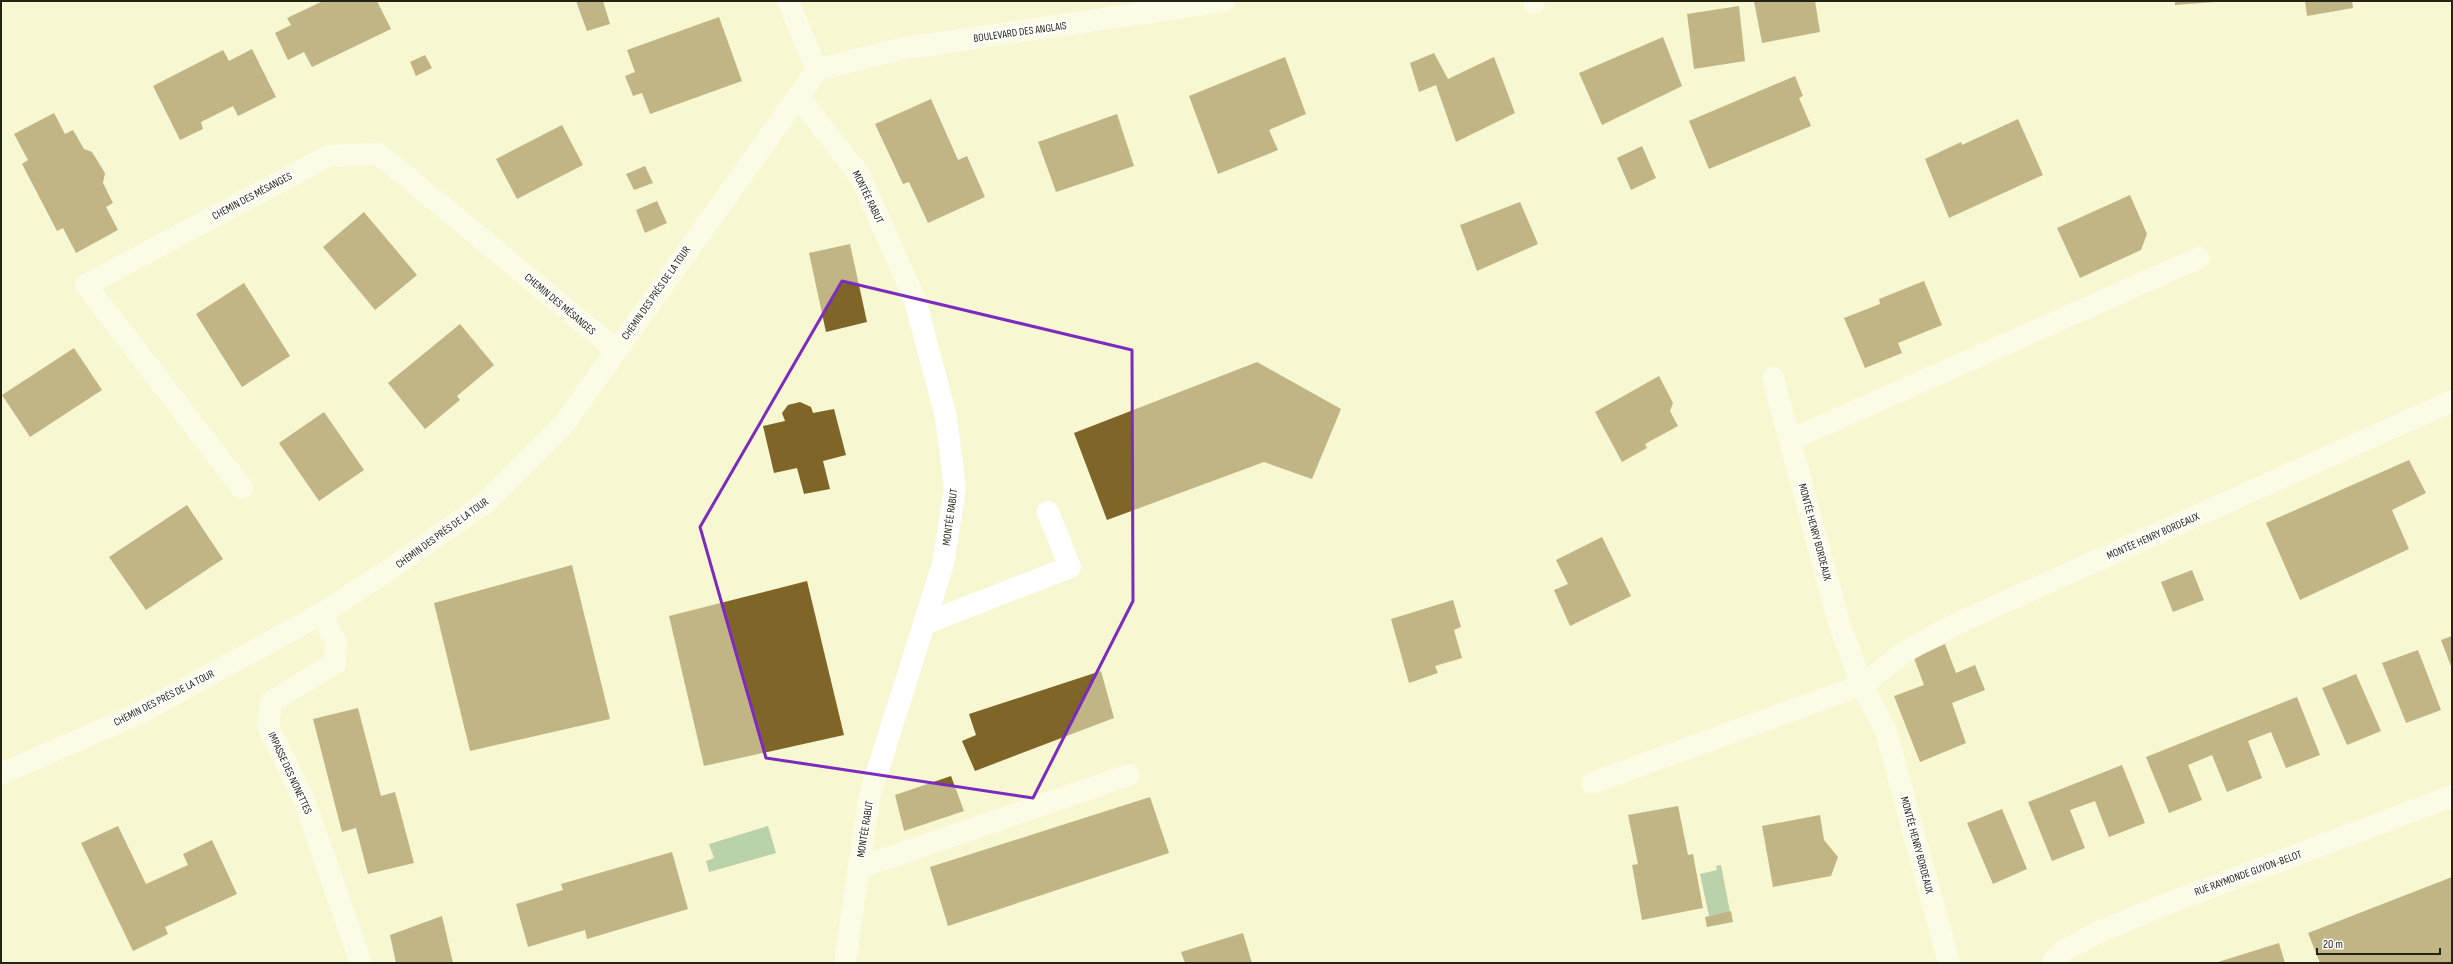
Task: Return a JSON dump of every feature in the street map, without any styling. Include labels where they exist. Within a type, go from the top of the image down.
[{"type":"street","points":[[788,1],[817,70]]},
{"type":"street","name":"BOULEVARD DES ANGLAIS","points":[[817,70],[900,49],[1224,1]]},
{"type":"street","name":"CHEMIN DES PRÉS DE LA TOUR","points":[[1,774],[140,712],[321,614],[392,568],[486,502],[564,424],[817,70]]},
{"type":"street","name":"MONTÉE RABUT","points":[[798,96],[860,176],[915,300],[946,417],[955,489],[943,564],[869,798],[845,963]]},
{"type":"street","name":"CHEMIN DES MÉSANGES","points":[[242,488],[86,285],[328,156],[379,154],[616,350]]},
{"type":"street","points":[[1790,440],[2198,258]]},
{"type":"street","name":"MONTÉE HENRY BORDEAUX","points":[[1773,378],[1839,623],[1862,685],[1886,731],[1949,963]]},
{"type":"street","name":"MONTÉE HENRY BORDEAUX","points":[[1862,685],[1906,651],[1958,624],[2452,401]]},
{"type":"street","points":[[924,624],[1070,567],[1048,512]]},
{"type":"street","name":"IMPASSE DES NONETTES","points":[[321,614],[336,642],[335,663],[272,702],[268,726],[304,800],[361,963]]},
{"type":"street","points":[[1592,783],[1862,685]]},
{"type":"street","points":[[859,868],[1129,775]]},
{"type":"street","name":"RUE RAYMONDE GUYON-BELOT","points":[[2052,963],[2063,951],[2093,936],[2169,903],[2452,796]]},
{"type":"highlighted area","points":[[842,281],[1132,350],[1133,601],[1033,798],[766,758],[700,527]]},
{"type":"shaded area","points":[[768,826],[776,853],[709,872],[706,861],[714,858],[709,844]]},
{"type":"shaded area","points":[[1721,865],[1730,912],[1709,916],[1700,874],[1717,870],[1716,866]]},
{"type":"building","points":[[323,1],[377,1],[391,29],[312,67],[304,52],[288,60],[275,33],[291,25],[287,18]]},
{"type":"building","points":[[576,1],[603,1],[610,24],[587,31]]},
{"type":"building","points":[[1754,1],[1815,1],[1820,32],[1762,43]]},
{"type":"building","points":[[2175,1],[2215,1],[2215,2],[2175,5]]},
{"type":"building","points":[[2305,1],[2352,1],[2353,8],[2307,16]]},
{"type":"building","points":[[1739,6],[1745,61],[1694,69],[1687,14]]},
{"type":"building","points":[[719,17],[742,81],[650,114],[642,93],[633,96],[625,76],[635,72],[627,50]]},
{"type":"building","points":[[1663,37],[1682,86],[1602,125],[1579,73]]},
{"type":"building","points":[[252,49],[276,97],[238,116],[233,106],[201,122],[203,129],[180,140],[153,86],[223,50],[229,61]]},
{"type":"building","points":[[1434,53],[1448,79],[1494,57],[1515,113],[1456,142],[1436,85],[1419,92],[1410,63]]},
{"type":"building","points":[[425,55],[432,68],[416,76],[410,62]]},
{"type":"building","points":[[1285,57],[1306,114],[1269,130],[1278,150],[1218,174],[1189,96]]},
{"type":"building","points":[[1795,76],[1803,96],[1799,98],[1811,126],[1709,169],[1689,121]]},
{"type":"building","points":[[931,99],[958,160],[967,156],[985,197],[928,223],[909,182],[903,184],[875,124]]},
{"type":"building","points":[[54,113],[65,134],[73,130],[84,149],[92,152],[105,173],[103,183],[113,203],[106,207],[118,230],[76,253],[63,228],[57,231],[22,164],[28,160],[14,134]]},
{"type":"building","points":[[1117,114],[1134,166],[1056,192],[1038,142]]},
{"type":"building","points":[[2018,119],[2043,175],[1949,218],[1925,159],[1961,142],[1962,145]]},
{"type":"building","points":[[562,125],[583,165],[517,199],[496,159]]},
{"type":"building","points":[[1642,146],[1656,178],[1631,190],[1617,158]]},
{"type":"building","points":[[645,166],[653,183],[634,190],[626,174]]},
{"type":"building","points":[[2130,195],[2147,234],[2141,250],[2080,278],[2057,228]]},
{"type":"building","points":[[657,201],[667,223],[645,233],[636,210]]},
{"type":"building","points":[[1520,202],[1538,244],[1477,271],[1460,225]]},
{"type":"building","points":[[364,212],[417,275],[375,310],[323,247]]},
{"type":"building","points":[[850,244],[867,322],[826,332],[809,253]]},
{"type":"building","points":[[1924,281],[1942,325],[1898,343],[1902,353],[1865,368],[1844,318],[1880,304],[1879,299]]},
{"type":"building","points":[[244,283],[290,356],[242,387],[196,314]]},
{"type":"building","points":[[460,324],[494,365],[457,396],[460,400],[425,429],[388,383]]},
{"type":"building","points":[[74,348],[102,390],[30,437],[2,395]]},
{"type":"building","points":[[1257,362],[1341,409],[1312,479],[1264,462],[1107,520],[1074,433]]},
{"type":"building","points":[[1659,376],[1673,403],[1670,411],[1678,426],[1645,444],[1647,448],[1622,462],[1595,412]]},
{"type":"building","points":[[800,402],[811,407],[813,413],[834,409],[846,455],[823,461],[830,489],[804,494],[797,468],[774,473],[763,426],[785,421],[782,413],[788,405]]},
{"type":"building","points":[[324,412],[364,470],[319,501],[279,443]]},
{"type":"building","points":[[2409,460],[2426,493],[2392,510],[2409,549],[2300,600],[2266,523]]},
{"type":"building","points":[[187,505],[223,559],[146,610],[109,557]]},
{"type":"building","points":[[1602,537],[1631,596],[1570,626],[1554,590],[1568,584],[1556,560]]},
{"type":"building","points":[[572,565],[610,719],[470,751],[434,603]]},
{"type":"building","points":[[2192,570],[2204,600],[2173,612],[2161,582]]},
{"type":"building","points":[[807,581],[844,735],[704,766],[669,616]]},
{"type":"building","points":[[1453,600],[1461,627],[1454,630],[1462,658],[1435,666],[1438,673],[1409,683],[1391,619]]},
{"type":"building","points":[[2452,636],[2452,669],[2441,640]]},
{"type":"building","points":[[1945,644],[1956,673],[1975,665],[1985,690],[1952,703],[1966,743],[1920,762],[1894,696],[1924,685],[1914,658]]},
{"type":"building","points":[[2418,650],[2441,710],[2406,723],[2382,663]]},
{"type":"building","points":[[1101,671],[1114,718],[975,771],[962,741],[976,735],[969,714]]},
{"type":"building","points":[[2356,674],[2381,731],[2347,745],[2322,688]]},
{"type":"building","points":[[2297,697],[2320,755],[2286,768],[2271,732],[2248,741],[2262,778],[2227,792],[2212,755],[2188,765],[2202,800],[2169,813],[2146,757]]},
{"type":"building","points":[[358,708],[381,796],[395,792],[414,863],[368,874],[356,828],[342,832],[313,719]]},
{"type":"building","points":[[2122,765],[2145,823],[2109,837],[2095,801],[2070,810],[2085,848],[2052,861],[2028,802]]},
{"type":"building","points":[[951,776],[964,811],[904,831],[895,795]]},
{"type":"building","points":[[1150,797],[1169,853],[948,926],[930,867]]},
{"type":"building","points":[[1678,806],[1688,855],[1693,854],[1703,908],[1642,920],[1632,865],[1638,864],[1628,815]]},
{"type":"building","points":[[2002,809],[2027,869],[1993,884],[1967,823]]},
{"type":"building","points":[[1820,815],[1824,840],[1838,857],[1831,876],[1773,887],[1762,826]]},
{"type":"building","points":[[118,826],[146,884],[188,865],[183,854],[212,840],[237,894],[165,927],[168,934],[133,951],[81,843]]},
{"type":"building","points":[[672,852],[688,909],[587,939],[585,930],[528,947],[516,904],[563,890],[561,884]]},
{"type":"building","points":[[2452,877],[2452,963],[2320,963],[2308,933]]},
{"type":"building","points":[[1731,911],[1733,922],[1707,927],[1705,917]]},
{"type":"building","points":[[442,916],[453,963],[396,963],[390,935]]},
{"type":"building","points":[[1243,933],[1252,963],[1185,963],[1181,952]]},
{"type":"building","points":[[2279,943],[2285,963],[2215,963]]}]
